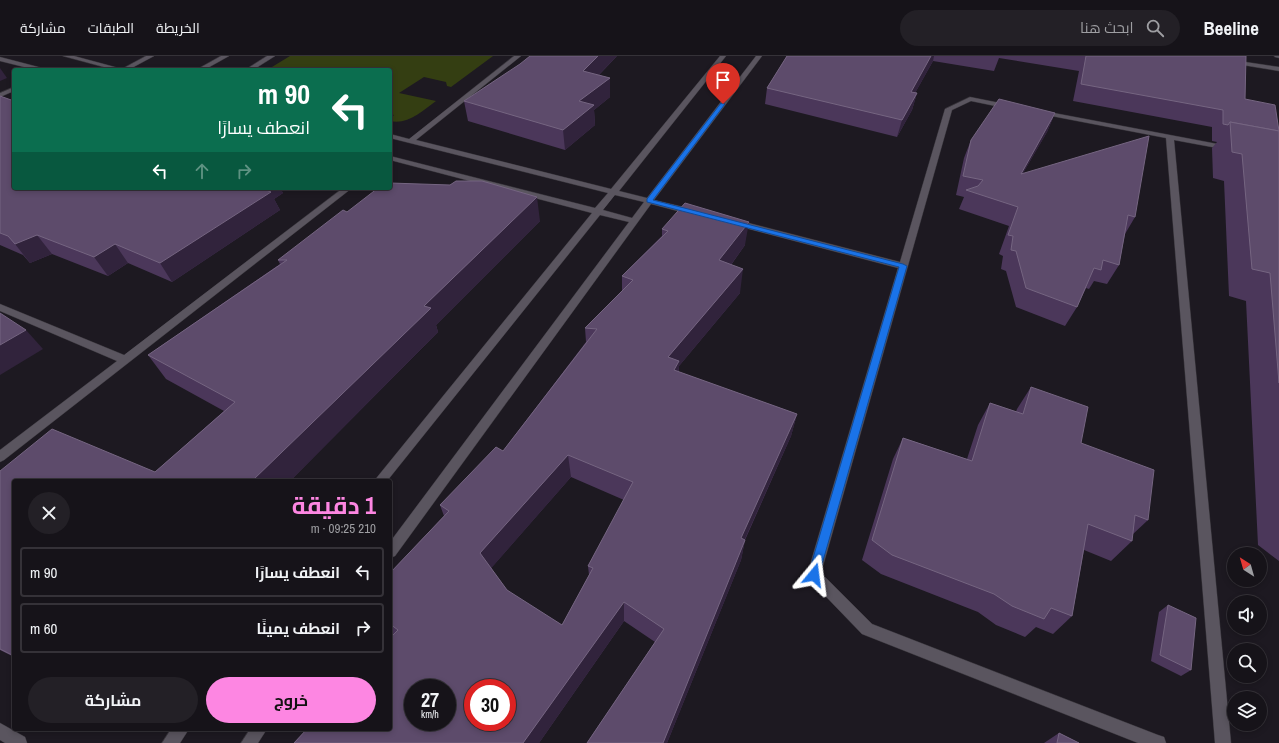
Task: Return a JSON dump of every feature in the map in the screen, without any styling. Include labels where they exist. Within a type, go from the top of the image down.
[{"type":"street","points":[[66,56],[115,68]]},
{"type":"street","points":[[83,60],[92,56]]},
{"type":"street","points":[[127,68],[151,56]]},
{"type":"street","points":[[203,68],[226,56]]},
{"type":"street","points":[[251,68],[272,56]]},
{"type":"street","points":[[411,141],[518,56]]},
{"type":"street","points":[[382,479],[723,56]]},
{"type":"street","points":[[392,549],[634,221],[759,56]]},
{"type":"street","points":[[0,59],[36,68]]},
{"type":"street","points":[[1226,61],[1279,70]]},
{"type":"street","points":[[0,95],[12,90]]},
{"type":"street","points":[[1016,108],[970,99],[950,109],[814,575],[867,629],[1158,743]]},
{"type":"street","points":[[1032,111],[1232,148]]},
{"type":"street","points":[[392,136],[614,191],[703,215]]},
{"type":"street","points":[[1170,137],[1223,743]]},
{"type":"street","points":[[392,159],[634,221]]},
{"type":"street","points":[[0,457],[345,190]]},
{"type":"street","points":[[726,221],[903,266]]},
{"type":"street","points":[[0,307],[126,360]]},
{"type":"street","points":[[0,731],[19,743]]},
{"type":"street","points":[[170,743],[179,731]]},
{"type":"street","points":[[249,743],[258,731]]},
{"type":"green space","points":[[290,56],[493,56],[451,87],[447,86],[446,82],[424,77],[399,93],[436,101],[409,119],[397,122],[392,121],[392,117],[394,115],[392,114],[392,68],[270,68]]},
{"type":"building","points":[[530,56],[598,56],[583,71],[610,78],[579,101],[594,105],[563,130],[464,101]]},
{"type":"building","points":[[787,56],[931,56],[911,92],[917,93],[902,120],[767,88]]},
{"type":"building","points":[[1086,56],[1246,56],[1245,99],[1275,105],[1279,131],[1230,122],[1228,125],[1223,124],[1223,110],[1081,84]]},
{"type":"building","points":[[0,96],[12,100],[12,190],[266,190],[271,192],[160,263],[115,244],[94,257],[37,235],[15,244],[8,236],[0,233]]},
{"type":"building","points":[[999,99],[1055,113],[1021,174],[1149,136],[1135,217],[1128,215],[1119,265],[1103,260],[1101,270],[1094,268],[1077,307],[1026,288],[1016,251],[1011,250],[1013,236],[1008,235],[1018,207],[966,190],[978,186],[983,180],[963,176],[971,140]]},
{"type":"building","points":[[1230,122],[1279,131],[1279,383],[1270,273],[1252,269],[1242,154],[1232,152]]},
{"type":"building","points":[[456,181],[482,181],[537,197],[424,306],[431,308],[254,479],[12,479],[12,655],[0,649],[0,471],[52,429],[155,472],[235,402],[148,355],[287,260],[278,260],[343,210],[347,212],[375,190],[392,190],[392,183],[450,185]]},
{"type":"building","points":[[685,203],[749,222],[719,260],[743,269],[668,357],[679,361],[674,370],[797,414],[741,538],[745,540],[663,743],[587,743],[664,629],[624,602],[523,743],[294,743],[305,731],[392,731],[392,636],[398,630],[392,626],[392,571],[449,511],[440,505],[496,447],[503,451],[597,329],[585,328],[633,280],[622,276],[668,231],[662,229]],"holes":[[[568,455],[633,482],[588,566],[593,568],[562,625],[507,590],[480,553]]]},
{"type":"building","points":[[0,313],[26,330],[0,345]]},
{"type":"building","points":[[1031,387],[1088,407],[1081,443],[1154,470],[1148,520],[1135,515],[1132,541],[1088,524],[1072,616],[1051,608],[1044,619],[1012,606],[994,594],[892,555],[872,540],[903,438],[972,461],[990,403],[1023,414]]},
{"type":"building","points":[[1168,605],[1196,618],[1191,670],[1160,655]]},
{"type":"building","points":[[1059,733],[1079,743],[1057,743]]},
{"type":"route","points":[[723,104],[649,201],[903,266],[814,575]]}]
